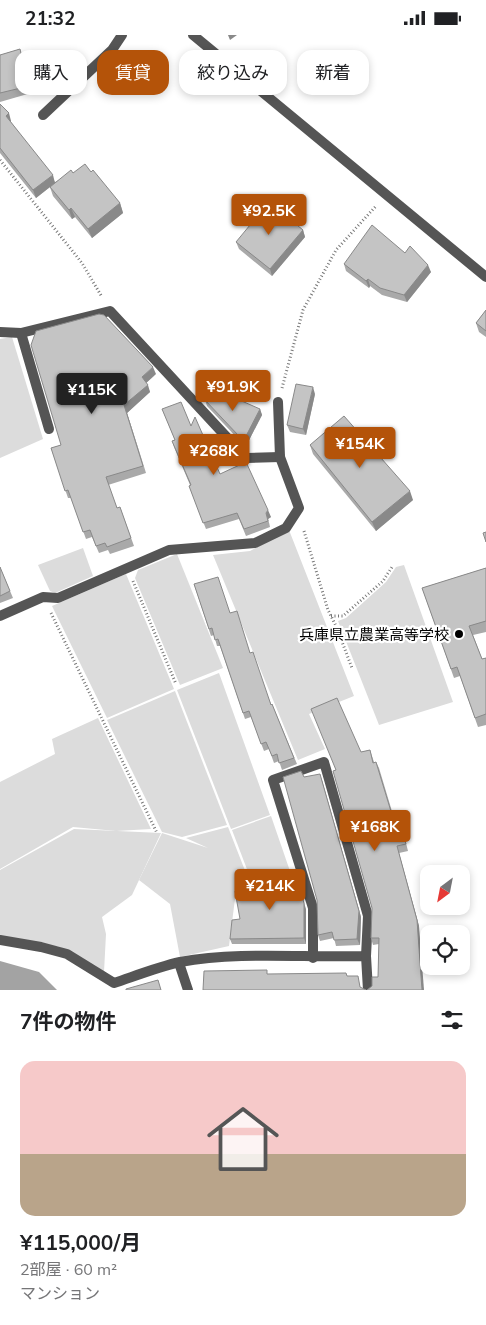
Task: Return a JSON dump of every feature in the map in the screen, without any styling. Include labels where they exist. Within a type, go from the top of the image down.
[{"type":"street","points":[[43,115],[112,50],[122,35]]},
{"type":"street","points":[[194,35],[486,277]]},
{"type":"street","points":[[0,332],[21,333],[110,311],[246,458],[280,457]]},
{"type":"street","points":[[21,333],[49,429]]},
{"type":"street","points":[[0,616],[43,597],[58,598],[169,550],[255,543],[286,528],[299,508],[280,457],[278,402]]},
{"type":"street","points":[[313,958],[313,909],[273,779],[324,762],[368,916],[366,956],[368,990]]},
{"type":"street","points":[[0,940],[41,947],[67,954],[114,983],[179,963],[238,957],[313,958],[366,956]]},
{"type":"street","points":[[179,963],[188,990]]},
{"type":"path","points":[[0,160],[82,263],[110,311]]},
{"type":"path","points":[[278,402],[303,310],[336,250],[387,195]]},
{"type":"path","points":[[299,508],[331,616],[352,668]]},
{"type":"path","points":[[134,564],[132,577],[138,597],[176,684]]},
{"type":"path","points":[[331,616],[343,615],[383,581],[392,567]]},
{"type":"path","points":[[43,597],[157,833]]},
{"type":"shaded area","points":[[12,337],[43,439],[0,458],[0,339]]},
{"type":"shaded area","points":[[289,530],[354,696],[309,714],[325,749],[298,760],[213,555],[250,551]]},
{"type":"shaded area","points":[[83,548],[93,576],[55,593],[50,591],[38,565]]},
{"type":"shaded area","points":[[177,554],[223,668],[180,685],[135,578],[138,570]]},
{"type":"shaded area","points":[[404,565],[453,702],[379,725],[338,621],[346,618],[386,582],[396,567]]},
{"type":"shaded area","points":[[126,574],[174,689],[107,718],[52,606]]},
{"type":"shaded area","points":[[219,673],[270,815],[231,829],[177,690]]},
{"type":"shaded area","points":[[175,691],[227,825],[182,837],[162,832],[107,720]]},
{"type":"shaded area","points":[[98,718],[151,829],[116,831],[73,827],[0,869],[0,782],[55,754],[52,739]]},
{"type":"shaded area","points":[[271,816],[291,874],[253,885],[232,830]]},
{"type":"shaded area","points":[[228,827],[251,886],[236,891],[229,946],[180,957],[170,904],[139,880],[162,833],[208,848],[186,838]]},
{"type":"shaded area","points":[[74,829],[161,833],[132,895],[102,917],[106,934],[104,972],[60,947],[0,936],[0,870]]},
{"type":"shaded area","points":[[0,961],[39,972],[57,990],[0,990]]},
{"type":"building","points":[[15,50],[15,89],[0,93],[0,55]]},
{"type":"building","points":[[0,104],[9,113],[6,116],[53,175],[33,190],[0,148]]},
{"type":"building","points":[[85,164],[91,172],[93,170],[120,203],[88,229],[50,187],[71,170],[73,173]]},
{"type":"building","points":[[269,202],[303,230],[270,269],[236,242]]},
{"type":"building","points":[[372,225],[405,253],[410,246],[428,265],[404,295],[380,288],[368,279],[366,281],[344,264]]},
{"type":"building","points":[[486,310],[486,331],[476,323]]},
{"type":"building","points":[[99,314],[104,315],[153,367],[142,377],[148,385],[124,405],[143,466],[106,477],[117,508],[120,507],[131,538],[107,547],[105,543],[96,546],[90,530],[83,532],[68,490],[65,491],[51,448],[61,445],[31,345],[36,331]]},
{"type":"building","points":[[296,384],[313,387],[303,429],[287,425]]},
{"type":"building","points":[[212,388],[260,409],[245,438],[238,435],[205,400]]},
{"type":"building","points":[[181,402],[191,426],[195,417],[220,474],[246,462],[268,510],[266,513],[268,521],[244,529],[237,513],[203,523],[189,486],[191,485],[172,441],[175,440],[162,409]]},
{"type":"building","points":[[344,416],[410,491],[372,522],[310,445]]},
{"type":"building","points":[[0,567],[10,591],[0,596]]},
{"type":"building","points":[[486,568],[486,621],[469,626],[482,659],[486,658],[486,714],[475,718],[457,667],[451,669],[422,588]]},
{"type":"building","points":[[218,577],[230,613],[237,611],[250,653],[253,652],[271,705],[294,758],[279,763],[277,754],[272,756],[266,742],[261,744],[249,711],[243,713],[218,639],[215,640],[212,628],[209,629],[194,584]]},
{"type":"building","points":[[337,698],[361,752],[370,750],[373,763],[376,762],[393,818],[398,817],[406,844],[397,846],[417,920],[422,990],[367,990],[372,986],[372,977],[378,977],[379,938],[371,938],[372,908],[333,771],[336,770],[311,709]]},
{"type":"building","points":[[301,771],[304,777],[320,774],[359,911],[357,939],[334,940],[332,932],[318,935],[317,900],[283,777]]},
{"type":"building","points":[[294,871],[304,903],[304,938],[230,939],[232,920],[240,919],[235,891],[279,883],[277,878]]},
{"type":"building","points":[[267,970],[267,974],[346,973],[347,976],[358,976],[360,987],[366,990],[203,990],[204,971]]},
{"type":"building","points":[[158,980],[161,990],[126,990],[126,989]]},
{"type":"place","name":"兵庫県立農業高等学校","points":[[459,634]]}]
